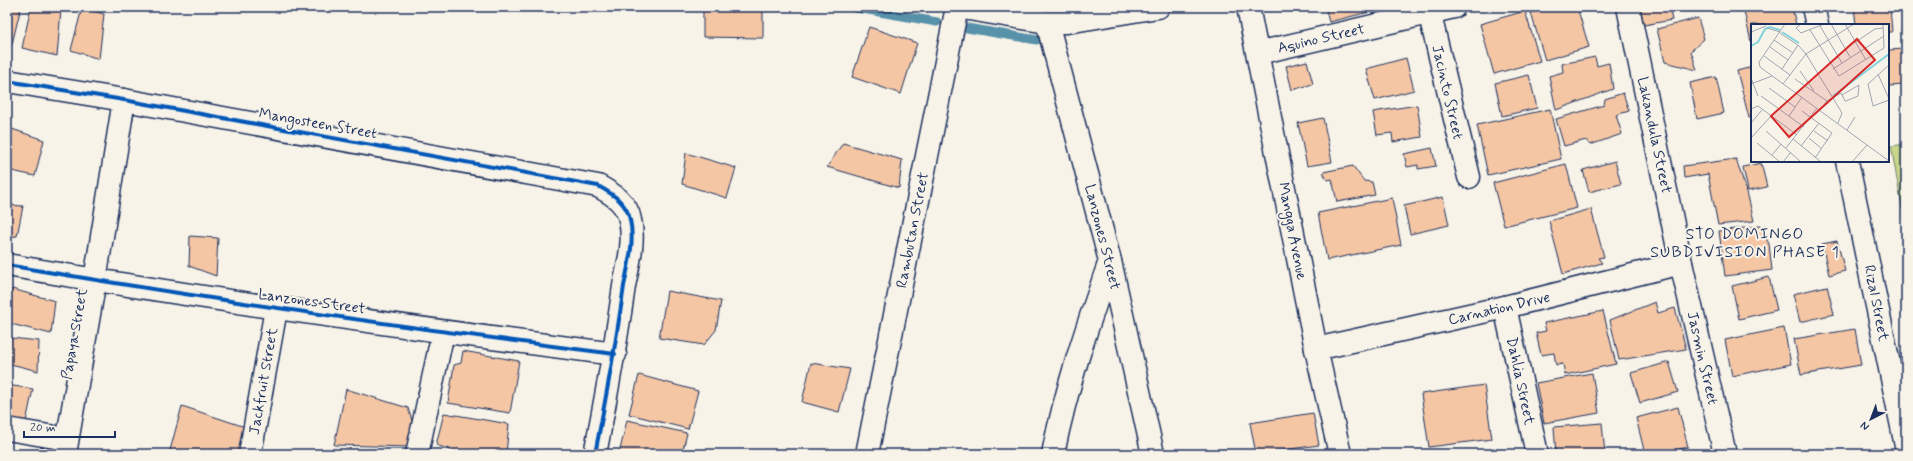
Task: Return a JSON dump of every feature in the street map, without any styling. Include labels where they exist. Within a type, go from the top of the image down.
[{"type":"street","points":[[957,7],[1047,22],[1067,22],[1158,7]]},
{"type":"street","name":"Rambutan Street","points":[[867,454],[957,7]]},
{"type":"street","name":"Mangga Avenue","points":[[1248,7],[1316,349],[1340,454]]},
{"type":"street","name":"Aquino Street","points":[[1258,53],[1429,10],[1454,7]]},
{"type":"street","name":"Lakandula Street","points":[[1628,7],[1681,263]]},
{"type":"street","points":[[1813,7],[1817,24]]},
{"type":"street","name":"Jacinto Street","points":[[1429,10],[1469,177]]},
{"type":"street","name":"Lanzones Street","points":[[1047,22],[1110,261],[1153,454]]},
{"type":"street","name":"Mangosteen Street","points":[[7,81],[124,100],[598,186],[620,200],[627,210],[630,220],[631,244],[614,354]]},
{"type":"street","name":"Papaya Street","points":[[66,446],[124,100]]},
{"type":"street","name":"Rizal Street","points":[[1847,162],[1906,446]]},
{"type":"street","points":[[1053,454],[1082,341],[1110,261]]},
{"type":"street","name":"Carnation Drive","points":[[1316,349],[1505,307],[1681,263]]},
{"type":"street","name":"Jasmin Street","points":[[1681,263],[1725,454]]},
{"type":"street","name":"Lanzones Street","points":[[7,264],[95,280],[276,309],[614,354]]},
{"type":"street","name":"Dahlia Street","points":[[1505,307],[1536,454]]},
{"type":"street","name":"Jackfruit Street","points":[[250,454],[276,309]]},
{"type":"street","points":[[417,454],[443,332]]},
{"type":"street","points":[[595,454],[614,354]]},
{"type":"street","points":[[7,429],[66,446]]},
{"type":"green space","points":[[1906,144],[1906,230],[1891,146]]},
{"type":"building","points":[[7,7],[21,7],[12,44],[7,43]]},
{"type":"building","points":[[31,7],[61,10],[57,56],[22,48]]},
{"type":"building","points":[[1284,7],[1301,7],[1285,11]]},
{"type":"building","points":[[1325,7],[1368,7],[1369,12],[1329,22]]},
{"type":"building","points":[[1553,7],[1577,7],[1589,47],[1545,60],[1531,13]]},
{"type":"building","points":[[1640,7],[1669,7],[1672,20],[1644,25]]},
{"type":"building","points":[[1743,7],[1792,7],[1796,24],[1751,24],[1751,42]]},
{"type":"building","points":[[1854,7],[1890,7],[1892,32],[1889,32],[1889,24],[1856,24]]},
{"type":"building","points":[[82,8],[104,14],[99,59],[71,50]]},
{"type":"building","points":[[703,8],[763,8],[763,38],[703,37]]},
{"type":"building","points":[[1525,11],[1540,61],[1494,74],[1480,24]]},
{"type":"building","points":[[1698,18],[1704,39],[1691,51],[1697,70],[1665,62],[1657,29]]},
{"type":"building","points":[[869,27],[917,43],[901,94],[852,77]]},
{"type":"building","points":[[1906,49],[1906,85],[1889,86],[1889,50]]},
{"type":"building","points":[[1595,57],[1597,66],[1609,63],[1613,89],[1556,110],[1549,76],[1563,72],[1562,64]]},
{"type":"building","points":[[1406,58],[1414,90],[1375,100],[1366,69]]},
{"type":"building","points":[[1307,61],[1313,84],[1292,90],[1286,66]]},
{"type":"building","points":[[1751,67],[1751,117],[1749,118],[1737,71]]},
{"type":"building","points":[[1529,75],[1537,108],[1502,116],[1495,83]]},
{"type":"building","points":[[1716,77],[1724,113],[1697,119],[1690,83]]},
{"type":"building","points":[[1623,93],[1629,111],[1616,115],[1622,134],[1590,145],[1586,140],[1564,146],[1556,119],[1604,105],[1605,99]]},
{"type":"building","points":[[1417,105],[1422,137],[1393,142],[1392,133],[1377,135],[1373,112]]},
{"type":"building","points":[[1550,109],[1561,159],[1488,175],[1477,125]]},
{"type":"building","points":[[1323,118],[1332,162],[1307,166],[1298,123]]},
{"type":"building","points":[[12,129],[44,140],[35,176],[7,170]]},
{"type":"building","points":[[843,143],[902,160],[899,188],[827,167]]},
{"type":"building","points":[[1432,148],[1436,166],[1418,169],[1418,165],[1407,167],[1404,154]]},
{"type":"building","points":[[686,153],[736,168],[727,198],[682,184]]},
{"type":"building","points":[[1736,159],[1747,192],[1754,221],[1718,225],[1708,174],[1684,178],[1683,166]]},
{"type":"building","points":[[1615,161],[1621,184],[1589,192],[1583,170]]},
{"type":"building","points":[[1761,163],[1767,187],[1748,191],[1743,167]]},
{"type":"building","points":[[1566,164],[1577,208],[1504,226],[1493,183]]},
{"type":"building","points":[[1353,166],[1364,181],[1372,182],[1375,195],[1337,202],[1332,179],[1327,180],[1323,172]]},
{"type":"building","points":[[1443,197],[1449,225],[1410,234],[1404,206]]},
{"type":"building","points":[[1392,198],[1401,245],[1327,260],[1318,213]]},
{"type":"building","points":[[7,205],[23,206],[17,236],[7,237]]},
{"type":"building","points":[[1591,209],[1604,257],[1598,258],[1602,263],[1563,274],[1549,221]]},
{"type":"building","points":[[1760,226],[1769,244],[1772,270],[1725,276],[1719,231]]},
{"type":"building","points":[[190,236],[218,238],[216,276],[189,266]]},
{"type":"building","points":[[1837,241],[1845,271],[1829,275],[1822,244]]},
{"type":"building","points":[[1769,277],[1777,310],[1739,319],[1732,286]]},
{"type":"building","points":[[1827,286],[1834,314],[1800,322],[1793,294]]},
{"type":"building","points":[[12,289],[55,301],[51,334],[7,323],[7,299]]},
{"type":"building","points":[[667,291],[721,301],[716,330],[704,345],[659,338]]},
{"type":"building","points":[[1655,302],[1658,313],[1675,308],[1686,349],[1619,360],[1610,320]]},
{"type":"building","points":[[1603,311],[1616,364],[1565,375],[1563,364],[1556,365],[1554,353],[1541,355],[1536,333],[1546,331],[1544,323]]},
{"type":"building","points":[[1784,328],[1791,364],[1732,376],[1725,340]]},
{"type":"building","points":[[1855,329],[1861,365],[1801,375],[1794,339]]},
{"type":"building","points":[[11,338],[39,341],[38,371],[7,363],[7,349]]},
{"type":"building","points":[[463,351],[519,361],[510,413],[448,403],[454,365],[461,363]]},
{"type":"building","points":[[1669,362],[1678,392],[1640,403],[1631,373]]},
{"type":"building","points":[[811,363],[850,369],[839,412],[802,402]]},
{"type":"building","points":[[1592,373],[1599,413],[1544,423],[1536,383]]},
{"type":"building","points":[[639,375],[698,391],[688,429],[629,414]]},
{"type":"building","points":[[7,385],[33,389],[26,422],[7,420]]},
{"type":"building","points":[[1484,385],[1492,439],[1429,447],[1421,394]]},
{"type":"building","points":[[346,389],[408,408],[414,427],[411,447],[334,445]]},
{"type":"building","points":[[182,406],[248,428],[241,454],[169,454]]},
{"type":"building","points":[[1678,407],[1688,447],[1660,454],[1645,454],[1636,418]]},
{"type":"building","points":[[444,413],[509,424],[506,454],[462,454],[436,445]]},
{"type":"building","points":[[1313,413],[1319,445],[1256,454],[1250,423]]},
{"type":"building","points":[[627,420],[687,433],[682,454],[619,454]]},
{"type":"building","points":[[1602,423],[1605,454],[1556,454],[1554,427]]},
{"type":"waterway","points":[[851,7],[937,22]]},
{"type":"waterway","points":[[967,28],[1037,40]]},
{"type":"cycle path","points":[[7,81],[124,100],[598,186],[609,192],[623,204],[626,209],[630,220],[632,236],[611,370],[595,454]]},
{"type":"cycle path","points":[[7,265],[310,313],[615,354]]},
{"type":"district","name":"STO DOMINGO SUBDIVISION PHASE 1","points":[[1745,242]]}]
